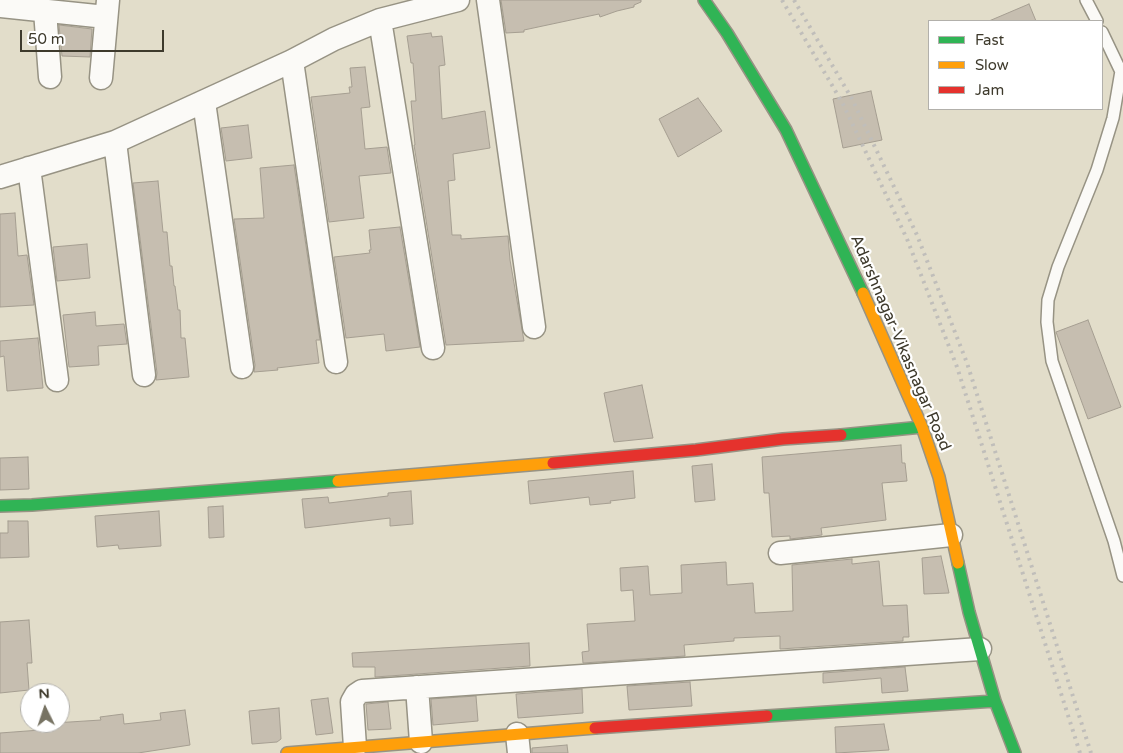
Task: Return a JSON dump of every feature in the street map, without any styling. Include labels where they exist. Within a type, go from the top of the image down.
[{"type":"street","points":[[0,177],[115,142],[292,61],[334,38],[380,20],[458,0]]},
{"type":"street","points":[[488,0],[534,327]]},
{"type":"street","name":"Adarshnagar-Vikasnagar Road","points":[[704,0],[727,33],[786,130],[858,282],[922,427],[939,477],[969,612],[995,701],[1015,753]]},
{"type":"street","points":[[0,6],[45,11],[107,8],[101,78]]},
{"type":"street","points":[[45,11],[50,77]]},
{"type":"street","points":[[380,20],[433,348]]},
{"type":"street","points":[[292,61],[336,362]]},
{"type":"street","points":[[204,102],[242,367]]},
{"type":"street","points":[[115,142],[144,375]]},
{"type":"street","points":[[29,168],[58,380]]},
{"type":"street","points":[[0,506],[453,472],[922,427]]},
{"type":"street","points":[[780,554],[951,535]]},
{"type":"street","points":[[355,747],[352,702],[356,695],[362,691],[980,650]]},
{"type":"street","points":[[417,687],[421,742]]},
{"type":"street","points":[[287,753],[421,742],[518,743],[995,701]]},
{"type":"lane","points":[[1086,0],[1096,20]]},
{"type":"lane","points":[[1103,34],[1122,74],[1113,118],[1096,170],[1058,266],[1048,300],[1047,322],[1052,361],[1114,541],[1123,576]]},
{"type":"building","points":[[501,0],[641,0],[641,2],[634,5],[634,7],[600,17],[599,14],[524,30],[524,32],[506,33]]},
{"type":"building","points":[[1029,4],[1036,20],[991,20]]},
{"type":"building","points":[[59,25],[92,29],[90,57],[62,56]]},
{"type":"building","points":[[431,33],[432,37],[442,36],[445,65],[439,66],[442,119],[485,111],[490,148],[453,154],[455,180],[448,181],[452,235],[461,235],[461,239],[508,236],[510,260],[524,341],[446,345],[414,145],[411,101],[416,101],[413,63],[411,63],[407,36]]},
{"type":"building","points":[[365,67],[370,107],[361,108],[365,149],[387,147],[391,173],[359,176],[364,218],[329,222],[311,97],[350,93],[349,87],[352,87],[350,68]]},
{"type":"building","points":[[871,91],[882,140],[843,148],[833,99]]},
{"type":"building","points":[[698,98],[722,131],[678,157],[659,119]]},
{"type":"building","points":[[248,125],[252,158],[226,161],[221,128]]},
{"type":"building","points":[[294,165],[320,340],[316,340],[319,363],[254,372],[255,365],[234,219],[264,218],[260,168]]},
{"type":"building","points":[[158,181],[163,232],[167,232],[170,266],[172,266],[178,310],[180,310],[181,338],[185,338],[189,377],[156,380],[157,373],[133,183]]},
{"type":"building","points":[[15,213],[18,256],[27,255],[34,305],[0,307],[0,214]]},
{"type":"building","points":[[400,227],[420,347],[386,351],[384,334],[346,338],[334,257],[370,253],[369,230]]},
{"type":"building","points":[[87,244],[90,278],[57,281],[53,247]]},
{"type":"building","points":[[95,312],[96,326],[124,324],[127,344],[98,346],[99,365],[69,367],[63,315]]},
{"type":"building","points":[[1088,320],[1121,407],[1088,419],[1056,332]]},
{"type":"building","points":[[38,338],[43,388],[7,391],[4,356],[0,357],[0,341]]},
{"type":"building","points":[[642,385],[653,438],[614,442],[604,393]]},
{"type":"building","points":[[901,445],[902,463],[905,463],[907,481],[882,483],[886,520],[821,528],[822,535],[790,539],[790,536],[772,537],[769,493],[764,493],[762,457]]},
{"type":"building","points":[[28,457],[29,489],[0,490],[0,458]]},
{"type":"building","points":[[712,464],[715,500],[695,502],[692,466]]},
{"type":"building","points":[[633,471],[635,498],[590,505],[589,497],[530,504],[528,481]]},
{"type":"building","points":[[411,491],[413,524],[390,526],[390,518],[305,528],[302,499],[328,497],[329,503],[388,496],[388,493]]},
{"type":"building","points":[[223,506],[224,537],[209,538],[208,507]]},
{"type":"building","points":[[159,511],[161,546],[119,549],[118,545],[97,547],[95,516]]},
{"type":"building","points":[[8,521],[28,521],[29,557],[0,558],[0,533],[8,533]]},
{"type":"building","points":[[941,556],[949,593],[924,594],[922,558]]},
{"type":"building","points":[[852,559],[852,564],[879,561],[883,606],[907,605],[909,637],[903,637],[903,641],[780,649],[780,636],[734,638],[734,641],[684,645],[685,656],[583,663],[582,652],[589,651],[587,624],[635,621],[633,590],[621,591],[620,568],[648,566],[650,595],[682,593],[681,565],[726,562],[727,585],[753,583],[755,613],[793,611],[792,565]]},
{"type":"building","points":[[29,620],[32,663],[27,663],[28,683],[20,683],[20,691],[0,693],[0,622]]},
{"type":"building","points":[[529,643],[530,666],[375,677],[375,667],[353,667],[352,653]]},
{"type":"building","points":[[905,667],[908,691],[882,693],[881,678],[823,683],[823,673]]},
{"type":"building","points":[[690,682],[692,706],[629,710],[627,686]]},
{"type":"building","points":[[582,689],[583,713],[518,718],[516,694]]},
{"type":"building","points":[[476,696],[478,721],[433,725],[431,699]]},
{"type":"building","points":[[328,698],[333,733],[316,735],[311,700]]},
{"type":"building","points":[[388,702],[391,729],[368,730],[366,704]]},
{"type":"building","points":[[279,708],[281,739],[277,742],[252,744],[249,711]]},
{"type":"building","points":[[185,710],[190,745],[138,753],[0,753],[0,733],[70,733],[70,722],[101,720],[100,717],[123,714],[124,724],[161,720],[160,713]]},
{"type":"building","points":[[884,724],[889,750],[836,753],[835,727]]},
{"type":"building","points":[[567,745],[568,753],[532,753],[532,748]]},
{"type":"railway","points":[[782,0],[843,104],[907,239],[957,367],[1080,753]]},
{"type":"railway","points":[[794,0],[852,99],[917,235],[967,363],[1091,753]]},
{"type":"traffic: fast","points":[[704,0],[727,33],[786,130],[863,293]]},
{"type":"traffic: fast","points":[[841,435],[922,427]]},
{"type":"traffic: fast","points":[[0,506],[338,481]]},
{"type":"traffic: fast","points":[[958,563],[969,612],[995,701],[1015,753]]},
{"type":"traffic: fast","points":[[767,716],[995,701]]},
{"type":"traffic: slow","points":[[863,293],[922,427],[939,477],[958,563]]},
{"type":"traffic: slow","points":[[338,481],[553,463]]},
{"type":"traffic: slow","points":[[287,753],[595,728]]},
{"type":"traffic: jam","points":[[553,463],[696,450],[783,439],[841,435]]},
{"type":"traffic: jam","points":[[595,728],[767,716]]}]
